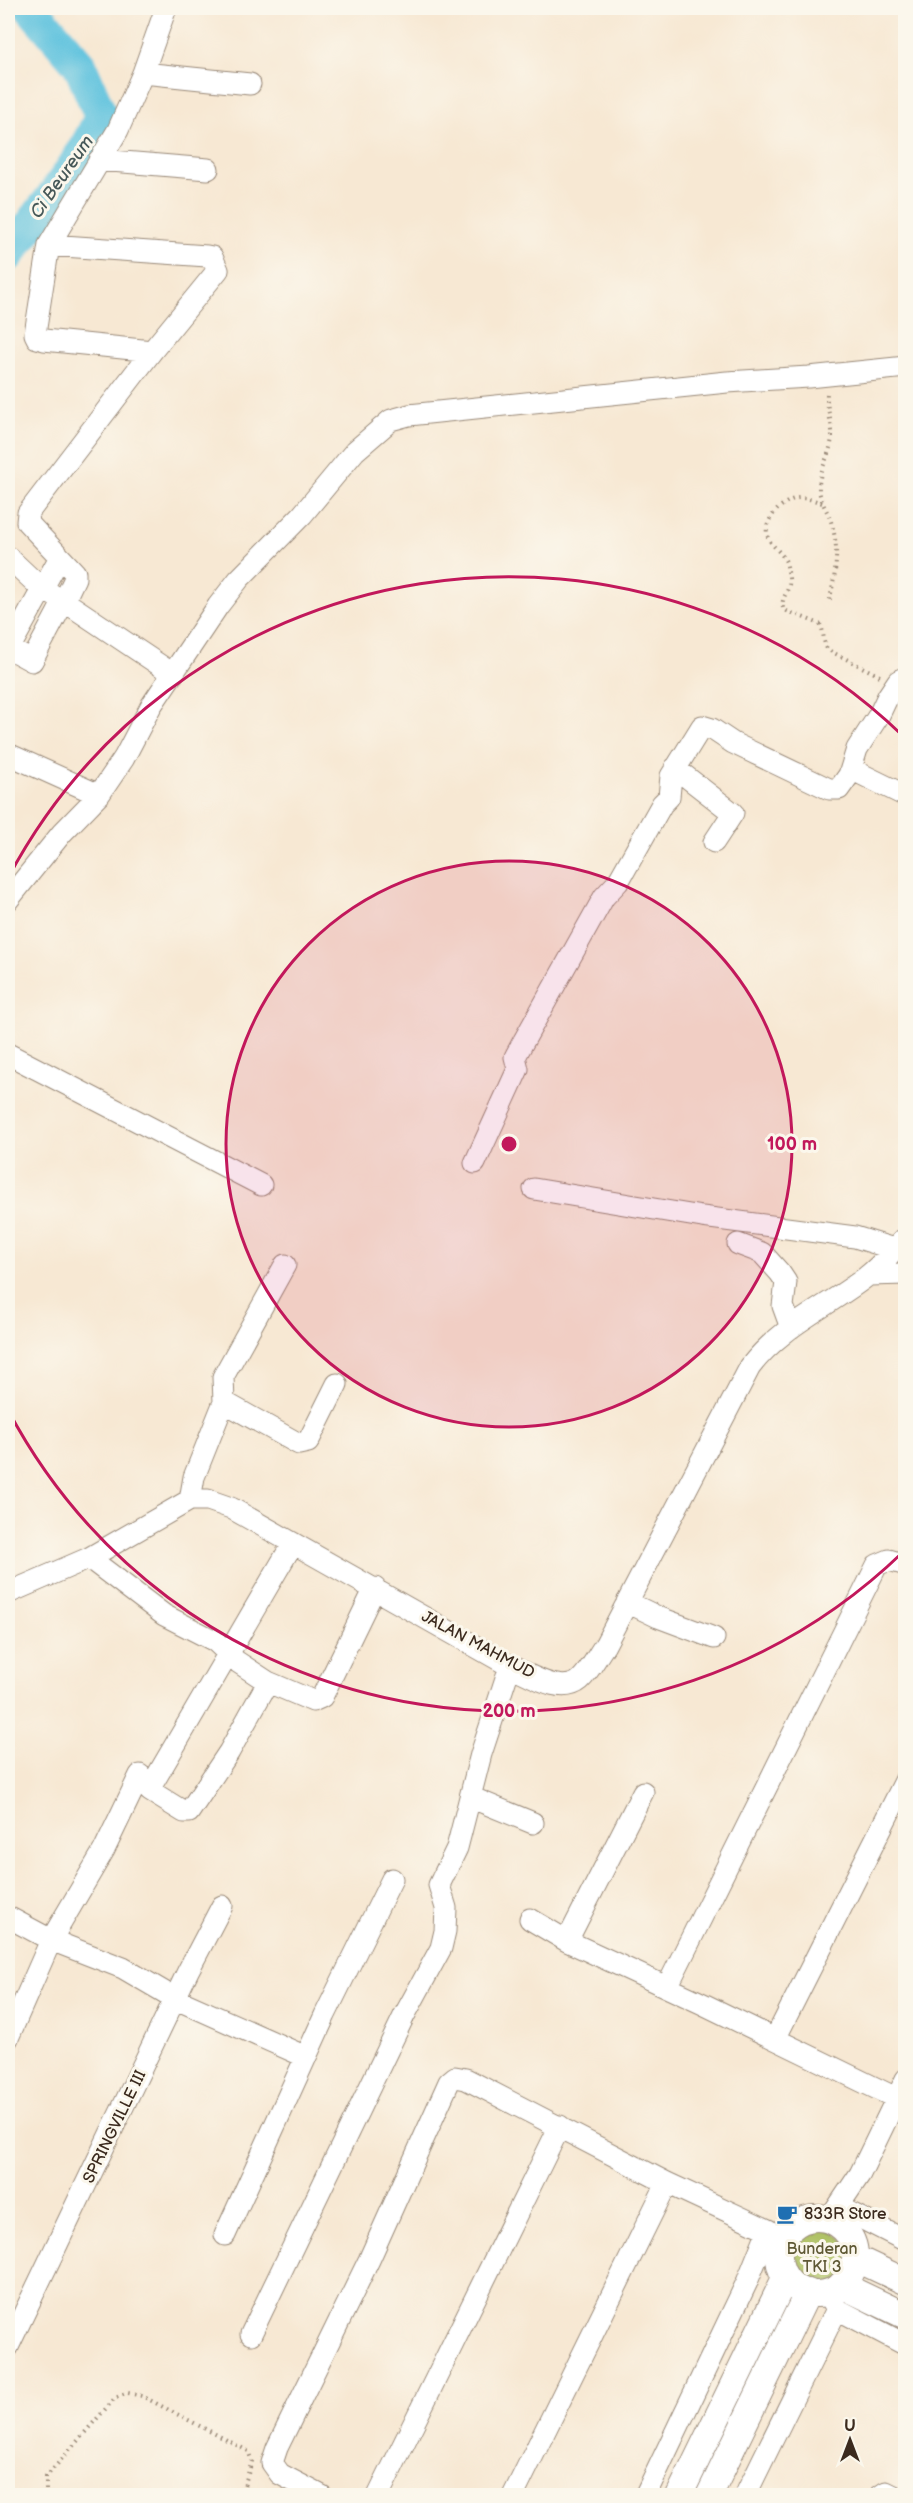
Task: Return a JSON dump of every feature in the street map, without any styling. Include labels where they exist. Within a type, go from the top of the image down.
[{"type":"main road","points":[[709,2496],[828,2295],[850,2273],[855,2258],[855,2250],[849,2235],[837,2223],[834,2213],[806,2219],[775,2234],[785,2278],[794,2286],[828,2295],[906,2316]]},
{"type":"main road","points":[[855,2258],[906,2282]]},
{"type":"main road","points":[[679,2496],[785,2278]]},
{"type":"street","points":[[152,351],[37,338],[35,334],[49,245],[118,130],[143,73],[166,8]]},
{"type":"street","points":[[143,73],[250,84]]},
{"type":"street","points":[[99,160],[208,169]]},
{"type":"street","points":[[49,245],[212,258],[218,270],[152,351],[28,513],[27,522],[60,557],[75,573],[75,578],[64,601],[32,661],[8,649],[60,557]]},
{"type":"street","points":[[8,900],[47,850],[99,795],[124,758],[151,706],[239,579],[302,515],[355,451],[391,420],[409,415],[727,382],[906,367]]},
{"type":"street","points":[[8,557],[42,589],[64,601],[173,674]]},
{"type":"street","points":[[474,1163],[518,1069],[515,1062],[519,1051],[604,897],[618,882],[662,804],[669,797],[671,776],[702,726],[832,789],[839,789],[851,769],[857,749],[902,679]]},
{"type":"street","points":[[8,754],[99,795]]},
{"type":"street","points":[[675,768],[733,813],[714,843]]},
{"type":"street","points":[[851,769],[906,796]]},
{"type":"street","points":[[8,1054],[261,1185]]},
{"type":"street","points":[[534,1189],[702,1217],[900,1243]]},
{"type":"street","name":"JALAN MAHMUD","points":[[190,1500],[208,1500],[223,1504],[510,1666],[553,1684],[568,1685],[579,1681],[604,1645],[750,1367],[763,1350],[791,1328],[869,1275],[900,1243]]},
{"type":"street","points":[[738,1244],[762,1253],[786,1282],[783,1306],[791,1328]]},
{"type":"street","points":[[8,1593],[89,1558],[190,1500],[194,1477],[224,1402],[223,1377],[285,1265]]},
{"type":"street","points":[[869,1275],[906,1274]]},
{"type":"street","points":[[224,1402],[299,1444],[304,1444],[308,1442],[337,1384]]},
{"type":"street","points":[[268,1682],[229,1752],[189,1812],[184,1812],[150,1791],[293,1543]]},
{"type":"street","points":[[89,1558],[164,1615],[215,1641],[230,1655],[268,1682],[313,1701],[322,1697],[375,1588]]},
{"type":"street","points":[[667,1987],[877,1565],[889,1560],[906,1565]]},
{"type":"street","points":[[627,1602],[658,1617],[714,1638]]},
{"type":"street","points":[[251,2334],[404,2016],[441,1948],[445,1931],[446,1908],[439,1885],[457,1848],[498,1698],[510,1666]]},
{"type":"street","points":[[8,2038],[51,1940],[104,1850],[140,1775]]},
{"type":"street","points":[[775,2039],[906,1779]]},
{"type":"street","points":[[567,1941],[643,1792]]},
{"type":"street","points":[[470,1797],[533,1822]]},
{"type":"street","points":[[225,2235],[306,2057],[392,1879]]},
{"type":"street","name":"SPRINGVILLE III","points":[[8,2347],[188,1971],[222,1906]]},
{"type":"street","points":[[8,1917],[51,1940],[123,1968],[176,1999],[306,2057]]},
{"type":"street","points":[[530,1919],[567,1941],[775,2039],[901,2089],[860,2174],[834,2213],[906,2241]]},
{"type":"street","points":[[322,2496],[280,2474],[272,2463],[277,2448],[369,2260],[448,2082],[455,2077],[466,2079],[668,2183],[775,2234],[747,2282],[645,2496]]},
{"type":"street","points":[[378,2496],[560,2126]]},
{"type":"street","points":[[513,2496],[668,2183]]},
{"type":"street","points":[[745,2496],[828,2295],[906,2345]]},
{"type":"street","points":[[880,2496],[886,2492],[894,2496]]},
{"type":"path","points":[[828,375],[828,417],[832,434],[820,476],[822,503],[832,522],[837,545],[836,569],[829,603]]},
{"type":"path","points":[[822,503],[797,498],[784,503],[773,515],[768,527],[770,540],[787,564],[789,585],[783,598],[783,608],[820,624],[823,629],[824,644],[836,655],[882,677],[902,679]]},
{"type":"path","points":[[46,2496],[46,2477],[115,2398],[128,2393],[142,2396],[248,2451],[252,2461],[241,2496]]},
{"type":"green space","name":"Bunderan TKI 3","points":[[824,2229],[837,2234],[846,2242],[849,2247],[850,2260],[848,2270],[839,2281],[818,2287],[798,2272],[792,2254],[801,2238],[811,2232]]},
{"type":"waterway","name":"Ci Beureum","points":[[8,255],[71,170],[101,116],[79,64],[31,8]]},
{"type":"place","name":"833R Store","points":[[787,2214]]}]
